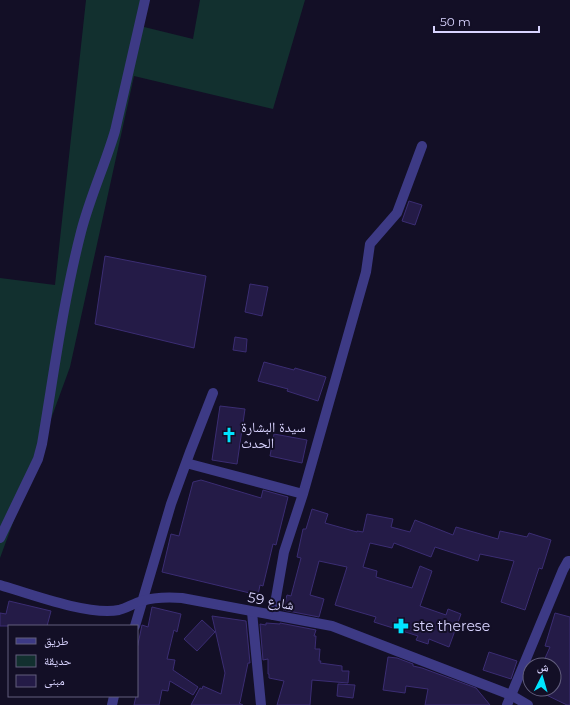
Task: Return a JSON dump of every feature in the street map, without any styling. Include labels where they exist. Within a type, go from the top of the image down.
[{"type":"street","points":[[0,538],[38,459],[42,444],[68,287],[87,208],[110,148],[145,0]]},
{"type":"street","points":[[272,616],[284,552],[303,494],[366,272],[370,244],[397,213],[422,146]]},
{"type":"street","points":[[135,625],[171,504],[213,393]]},
{"type":"street","points":[[186,463],[303,494]]},
{"type":"street","points":[[507,705],[562,570],[568,561],[570,561]]},
{"type":"street","name":"شارع 59","points":[[0,584],[51,600],[96,611],[119,610],[142,601],[162,597],[182,598],[332,626],[510,695],[528,705]]},
{"type":"street","points":[[252,612],[261,705]]},
{"type":"green space","points":[[86,0],[144,0],[140,26],[193,39],[200,0],[305,0],[273,109],[134,76],[70,367],[0,558],[0,278],[55,285]]},
{"type":"building","points":[[409,201],[422,205],[415,225],[402,221]]},
{"type":"building","points":[[105,256],[206,276],[194,348],[95,324]]},
{"type":"building","points":[[250,284],[268,287],[262,316],[245,312]]},
{"type":"building","points":[[235,337],[247,339],[246,352],[233,350]]},
{"type":"building","points":[[264,362],[294,370],[295,368],[326,377],[318,401],[287,391],[288,389],[258,381]]},
{"type":"building","name":"سيدة البشارة الحدث","points":[[220,406],[245,409],[237,464],[212,460]]},
{"type":"building","points":[[274,434],[307,440],[302,463],[270,456]]},
{"type":"building","points":[[201,480],[261,498],[263,490],[288,497],[276,545],[273,544],[263,586],[260,585],[258,595],[162,572],[171,534],[179,536],[193,482]]},
{"type":"building","points":[[312,509],[328,514],[325,523],[357,532],[363,532],[367,514],[393,519],[391,527],[410,532],[415,520],[453,535],[456,527],[498,539],[500,531],[527,537],[529,533],[551,540],[542,569],[539,568],[525,610],[501,602],[514,561],[480,554],[478,561],[435,547],[431,557],[394,543],[392,548],[370,543],[363,567],[377,571],[376,577],[412,588],[420,566],[432,571],[420,606],[446,615],[448,609],[461,614],[449,647],[429,639],[428,644],[416,640],[418,636],[374,622],[376,617],[335,605],[347,567],[319,561],[310,595],[324,599],[319,617],[283,610],[287,595],[291,596],[301,558],[297,557],[303,529],[306,529]]},
{"type":"building","points":[[9,601],[51,611],[47,625],[0,626],[0,613],[6,614]]},
{"type":"building","points":[[152,607],[181,614],[177,632],[174,630],[167,659],[175,660],[173,670],[198,687],[193,695],[170,681],[168,691],[162,690],[159,705],[134,705],[136,697],[138,697],[138,644],[142,625],[148,627]]},
{"type":"building","points":[[555,613],[570,617],[570,705],[550,697],[562,697],[562,657],[546,657],[550,647],[545,646]]},
{"type":"building","points":[[212,616],[246,621],[250,663],[248,663],[239,703],[243,705],[191,705],[200,688],[202,689],[203,686],[221,694],[225,673]]},
{"type":"building","points":[[202,620],[215,632],[197,651],[184,639]]},
{"type":"building","points":[[266,623],[280,623],[316,630],[314,636],[316,636],[315,649],[320,649],[320,663],[342,666],[342,671],[349,671],[348,683],[312,680],[310,705],[277,705],[284,681],[269,678],[268,659],[263,660],[260,624],[266,625]]},
{"type":"building","points":[[489,652],[517,661],[511,679],[483,670]]},
{"type":"building","points":[[388,657],[397,658],[413,664],[413,666],[476,688],[490,705],[425,705],[428,689],[406,686],[405,693],[383,690]]},
{"type":"building","points":[[338,684],[355,685],[353,698],[337,696]]},
{"type":"place","name":"سيدة البشارة الحدث","points":[[229,435]]},
{"type":"place","name":"ste therese","points":[[401,626]]}]
